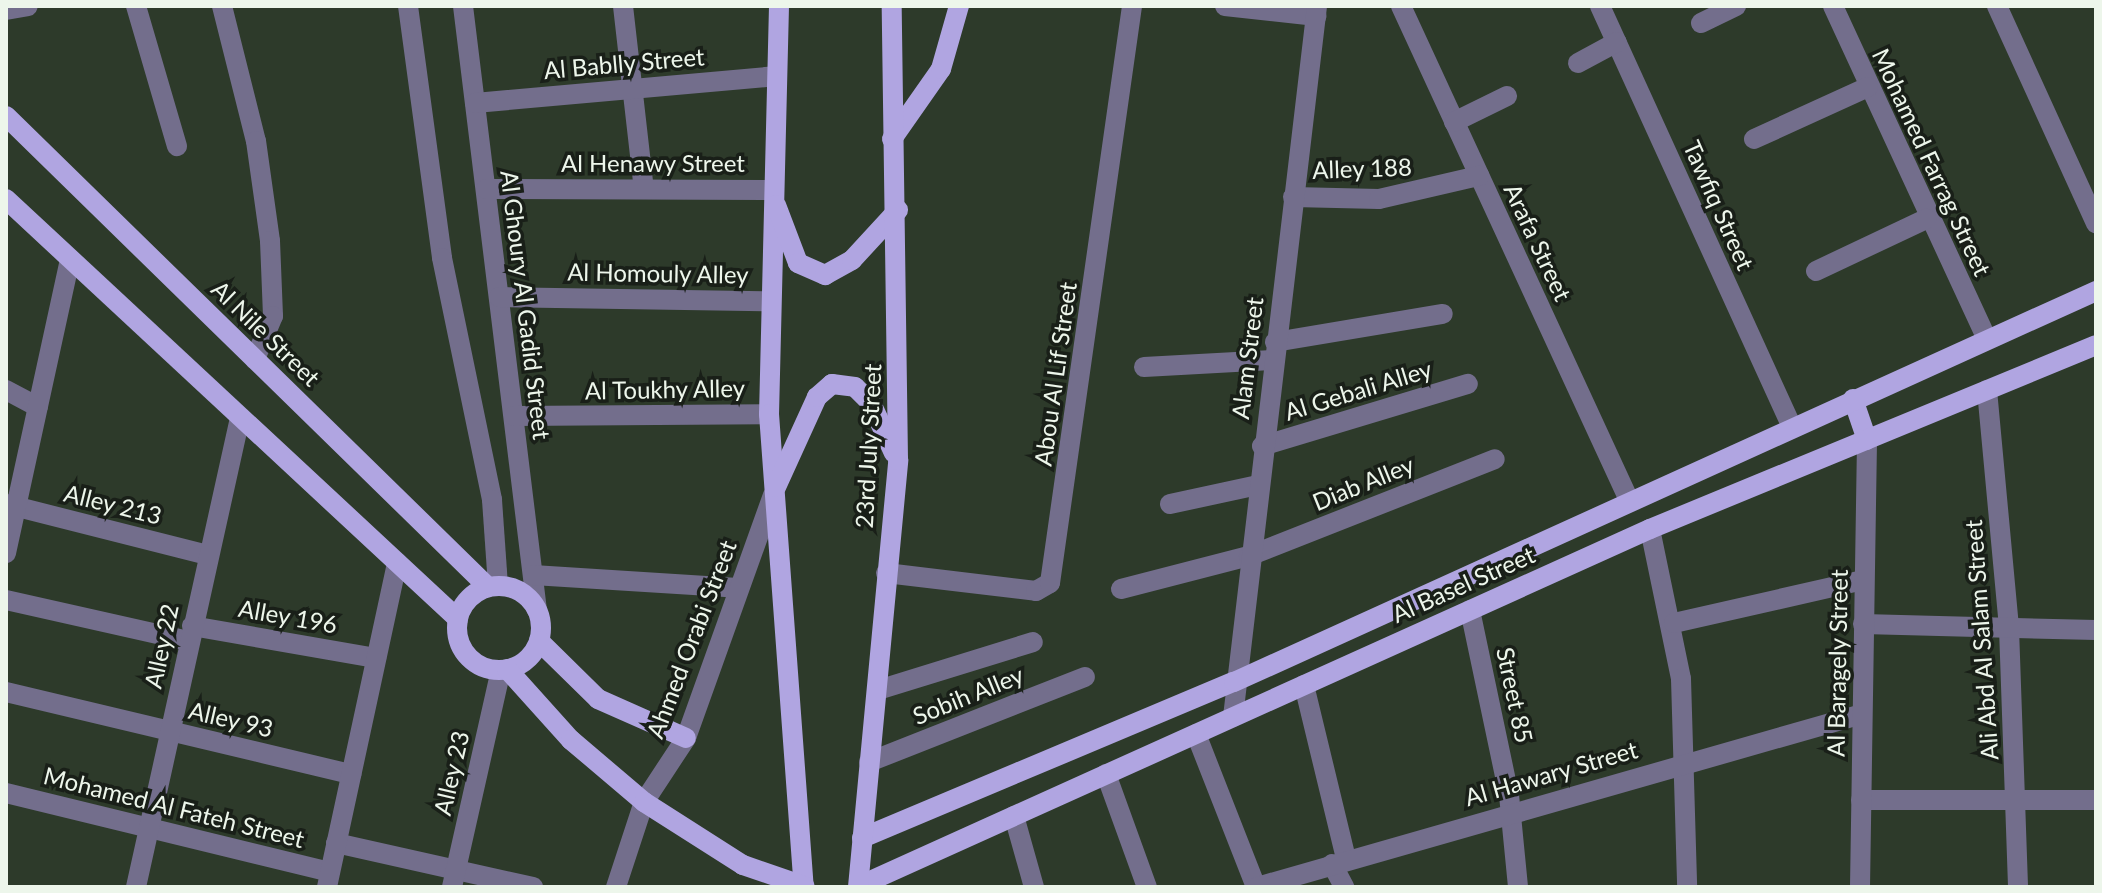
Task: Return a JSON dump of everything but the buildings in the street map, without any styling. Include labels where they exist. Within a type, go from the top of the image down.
[{"type":"main road","points":[[6,199],[458,619],[467,655],[504,670],[571,740],[644,802],[743,865],[804,887],[769,414],[768,301],[779,6]]},
{"type":"main road","name":"23rd July Street","points":[[858,886],[898,460],[898,210],[892,139],[892,6]]},
{"type":"main road","points":[[892,139],[941,69],[959,6]]},
{"type":"main road","name":"Al Nile Street","points":[[6,116],[493,587]]},
{"type":"main road","points":[[771,190],[798,263],[825,275],[852,260],[898,210]]},
{"type":"main road","name":"Al Basel Street","points":[[862,838],[1234,682],[1628,498],[2096,291]]},
{"type":"main road","name":"Al Basel Street","points":[[858,886],[1650,529],[2096,345]]},
{"type":"main road","points":[[773,495],[817,397],[832,384],[855,387],[871,403],[898,460]]},
{"type":"main road","points":[[1853,399],[1867,440]]},
{"type":"main road","points":[[458,619],[468,599],[493,587],[521,592],[537,610],[539,641],[527,660],[504,670]]},
{"type":"main road","points":[[539,641],[598,699],[686,738]]},
{"type":"street","points":[[6,10],[28,6]]},
{"type":"street","points":[[136,6],[177,146]]},
{"type":"street","points":[[222,6],[256,141],[270,241],[273,316],[255,359]]},
{"type":"street","points":[[408,6],[444,271],[492,500],[493,587]]},
{"type":"street","name":"Al Ghoury Al Gadid Street","points":[[463,6],[537,610]]},
{"type":"street","points":[[623,6],[644,189]]},
{"type":"street","name":"Abou Al Lif Street","points":[[886,573],[1036,591],[1050,583],[1132,6]]},
{"type":"street","points":[[1225,6],[1317,11]]},
{"type":"street","name":"Arafa Street","points":[[1401,6],[1628,498]]},
{"type":"street","name":"Tawfiq Street","points":[[1600,6],[1791,426]]},
{"type":"street","points":[[1701,23],[1736,6]]},
{"type":"street","name":"Mohamed Farrag Street","points":[[1833,6],[1926,219],[1987,339]]},
{"type":"street","points":[[1997,6],[2096,223]]},
{"type":"street","name":"Alam Street","points":[[1233,717],[1234,682],[1262,446],[1317,11]]},
{"type":"street","points":[[1578,63],[1617,42]]},
{"type":"street","name":"Al Bablly Street","points":[[475,103],[777,76]]},
{"type":"street","points":[[1754,139],[1868,87]]},
{"type":"street","points":[[1454,122],[1507,96]]},
{"type":"street","name":"Alley 188","points":[[1293,197],[1405,196],[1479,176]]},
{"type":"street","name":"Al Henawy Street","points":[[486,189],[771,190]]},
{"type":"street","points":[[1816,271],[1926,219]]},
{"type":"street","points":[[6,553],[11,505],[38,407],[70,259]]},
{"type":"street","name":"Al Homouly Alley","points":[[499,297],[768,301]]},
{"type":"street","points":[[1144,367],[1274,351],[1443,314]]},
{"type":"street","name":"Al Gebali Alley","points":[[1262,446],[1468,384]]},
{"type":"street","points":[[6,390],[38,407]]},
{"type":"street","name":"Ali Abd Al Salam Street","points":[[1987,390],[2009,628],[2018,799],[2018,887]]},
{"type":"street","name":"Al Toukhy Alley","points":[[514,416],[769,414]]},
{"type":"street","name":"Alley 22","points":[[136,887],[207,555],[240,417]]},
{"type":"street","name":"Al Baragely Street","points":[[1860,887],[1867,440]]},
{"type":"street","name":"Diab Alley","points":[[1121,589],[1249,556],[1495,459]]},
{"type":"street","points":[[1170,504],[1258,485]]},
{"type":"street","points":[[492,500],[524,494]]},
{"type":"street","name":"Ahmed Orabi Street","points":[[616,887],[644,802],[686,738],[773,495]]},
{"type":"street","name":"Alley 213","points":[[11,505],[207,555]]},
{"type":"street","points":[[1650,529],[1674,623],[1684,762],[1687,887]]},
{"type":"street","points":[[328,880],[397,562]]},
{"type":"street","points":[[533,575],[738,588]]},
{"type":"street","points":[[1674,623],[1863,580]]},
{"type":"street","points":[[6,600],[190,634]]},
{"type":"street","name":"Street 85","points":[[1470,610],[1511,811],[1518,887]]},
{"type":"street","points":[[1863,624],[2096,630]]},
{"type":"street","name":"Alley 196","points":[[190,634],[376,658]]},
{"type":"street","points":[[878,690],[1033,642]]},
{"type":"street","name":"Alley 23","points":[[454,878],[504,670]]},
{"type":"street","name":"Sobih Alley","points":[[869,762],[1085,677]]},
{"type":"street","points":[[1304,685],[1344,887]]},
{"type":"street","name":"Alley 93","points":[[6,692],[351,774]]},
{"type":"street","name":"Al Hawary Street","points":[[1256,887],[1511,811],[1862,714]]},
{"type":"street","points":[[1196,734],[1256,887]]},
{"type":"street","points":[[1106,774],[1147,887]]},
{"type":"street","name":"Mohamed Al Fateh Street","points":[[6,793],[148,828],[328,880]]},
{"type":"street","points":[[1861,800],[2096,800]]},
{"type":"street","points":[[1014,816],[1034,887]]},
{"type":"street","name":"Mohamed Al Fateh Street","points":[[336,843],[454,878],[533,887]]}]
